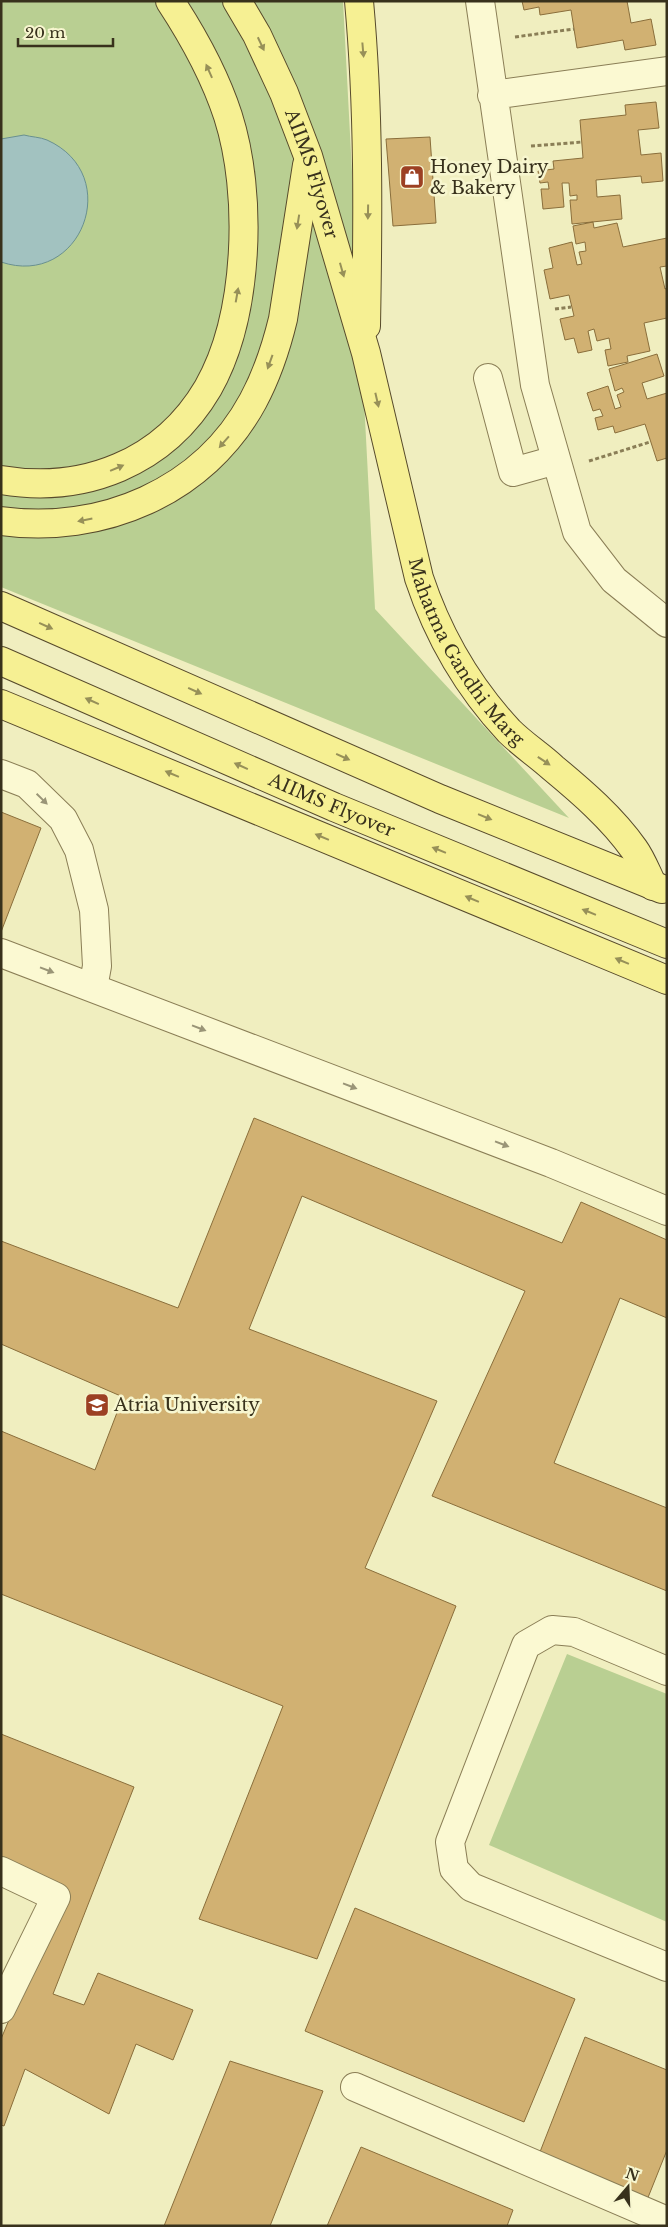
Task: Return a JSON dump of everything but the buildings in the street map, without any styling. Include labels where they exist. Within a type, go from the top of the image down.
[{"type":"main road","points":[[1,480],[24,484],[48,485],[96,477],[141,457],[179,427],[208,388],[226,343],[237,298],[243,252],[243,206],[238,160],[228,115],[206,65],[170,1]]},
{"type":"main road","name":"AIIMS Flyover","points":[[237,1],[257,35],[284,93],[308,156],[366,353]]},
{"type":"main road","points":[[359,1],[366,88],[368,201],[366,353]]},
{"type":"main road","points":[[1,521],[49,524],[103,517],[154,497],[200,466],[220,447],[237,426],[252,402],[268,369],[278,340],[283,319],[308,156]]},
{"type":"main road","name":"Mahatma Gandhi Marg","points":[[366,353],[419,578],[431,614],[453,655],[469,682],[510,732],[534,754],[552,766],[620,830],[660,888]]},
{"type":"main road","points":[[1,606],[440,799],[660,888]]},
{"type":"main road","name":"AIIMS Flyover","points":[[1,661],[334,807],[667,944]]},
{"type":"main road","points":[[1,704],[667,980]]},
{"type":"street","points":[[480,1],[484,40],[535,385],[577,532],[614,580],[667,623]]},
{"type":"street","points":[[492,95],[667,71]]},
{"type":"street","points":[[488,378],[513,472],[558,465]]},
{"type":"street","points":[[1,774],[27,784],[39,795],[63,819],[79,850],[94,910],[97,966],[93,988]]},
{"type":"street","points":[[1,953],[551,1163],[667,1211]]},
{"type":"street","points":[[667,1671],[574,1632],[552,1630],[526,1645],[450,1842],[454,1869],[471,1887],[667,1966]]},
{"type":"street","points":[[1,1871],[56,1897],[1,2009]]},
{"type":"street","points":[[355,2087],[667,2221]]},
{"type":"path","points":[[484,40],[574,29]]},
{"type":"path","points":[[500,149],[582,142]]},
{"type":"path","points":[[558,465],[650,442]]},
{"type":"green space","points":[[1,1],[343,1],[375,609],[569,818],[1,587]]},
{"type":"green space","points":[[567,1654],[667,1694],[667,1922],[489,1845]]},
{"type":"water","points":[[24,135],[47,140],[71,156],[84,178],[88,201],[83,224],[71,244],[53,259],[29,266],[1,262],[1,139]]},
{"type":"place","name":"Honey Dairy & Bakery","points":[[412,177]]},
{"type":"place","name":"Atria University","points":[[97,1405]]}]
